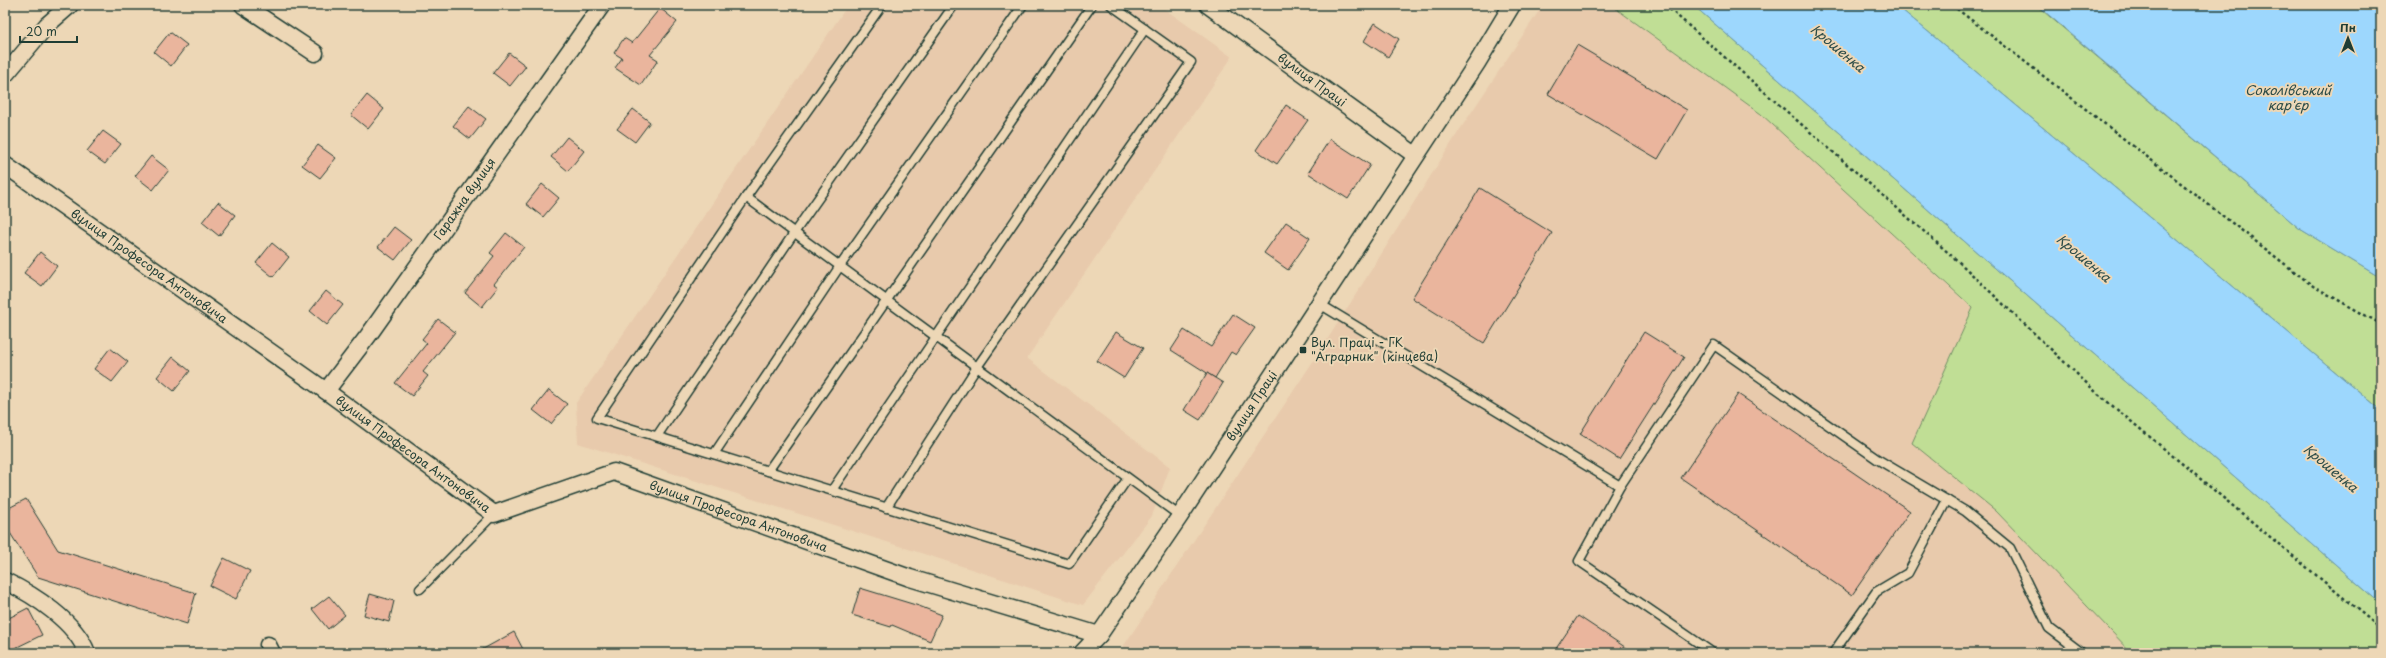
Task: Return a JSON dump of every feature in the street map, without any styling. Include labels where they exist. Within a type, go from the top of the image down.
[{"type":"street","points":[[5,75],[47,25],[70,5]]},
{"type":"street","points":[[243,5],[315,54]]},
{"type":"street","name":"Гаражна вулиця","points":[[326,392],[368,336],[602,5]]},
{"type":"street","name":"вулиця Праці","points":[[1208,5],[1415,155]]},
{"type":"street","name":"вулиця Праці","points":[[1082,653],[1099,635],[1180,516],[1415,155],[1477,63],[1512,5]]},
{"type":"street","name":"вулиця Професора Антоновича","points":[[5,165],[326,392],[494,514],[614,472],[910,578],[1099,635]]},
{"type":"street","points":[[5,581],[50,608],[78,636],[87,653]]},
{"type":"lane","points":[[882,5],[746,197],[597,418],[1069,564],[1128,478]]},
{"type":"lane","points":[[657,436],[794,233],[954,5]]},
{"type":"lane","points":[[714,454],[840,266],[1023,5]]},
{"type":"lane","points":[[768,471],[1092,5]]},
{"type":"lane","points":[[886,508],[977,367],[1191,62],[1111,5]]},
{"type":"lane","points":[[832,490],[1145,29]]},
{"type":"lane","points":[[746,197],[1180,516]]},
{"type":"lane","points":[[1318,303],[1620,486]]},
{"type":"lane","points":[[1713,653],[1579,561],[1620,486],[1714,345],[1877,459],[1966,511],[2010,548],[2049,628],[2082,653]]},
{"type":"lane","points":[[1833,653],[1876,592],[1908,573],[1947,500]]},
{"type":"lane","points":[[420,589],[494,514]]},
{"type":"path","points":[[1665,5],[1960,263],[2097,393],[2381,629]]},
{"type":"path","points":[[1952,5],[2313,286],[2381,324]]},
{"type":"shaded area","points":[[848,5],[1159,5],[1232,57],[1027,358],[1170,467],[1152,516],[1083,605],[578,443],[576,403]]},
{"type":"shaded area","points":[[1543,5],[1611,5],[1761,114],[1973,309],[1996,511],[2132,653],[1119,653],[1322,348],[1459,131]]},
{"type":"green space","points":[[1611,5],[1693,5],[2381,604],[2381,653],[2132,653],[1996,511],[1912,443],[1973,308],[1761,114]]},
{"type":"green space","points":[[1896,5],[2036,5],[2300,229],[2381,278],[2381,410]]},
{"type":"water","name":"Крошенка","points":[[1693,5],[1896,5],[2381,410],[2381,604]]},
{"type":"water","name":"Соколівський кар'єр","points":[[2037,5],[2381,5],[2381,278],[2300,229]]},
{"type":"building","points":[[660,8],[677,22],[650,55],[658,60],[641,85],[615,68],[622,58],[614,53],[624,38],[632,43]]},
{"type":"building","points":[[1375,23],[1399,39],[1388,57],[1364,41]]},
{"type":"building","points":[[170,32],[187,45],[171,66],[154,52]]},
{"type":"building","points":[[1577,45],[1687,110],[1658,159],[1548,94]]},
{"type":"building","points":[[509,53],[526,66],[510,86],[493,73]]},
{"type":"building","points":[[367,95],[384,109],[368,129],[351,115]]},
{"type":"building","points":[[1286,105],[1308,120],[1277,164],[1256,150]]},
{"type":"building","points":[[469,106],[486,119],[470,139],[453,126]]},
{"type":"building","points":[[633,109],[650,122],[635,142],[617,129]]},
{"type":"building","points":[[103,131],[121,144],[105,164],[87,151]]},
{"type":"building","points":[[567,137],[584,151],[568,171],[551,157]]},
{"type":"building","points":[[1330,139],[1370,165],[1348,199],[1308,173]]},
{"type":"building","points":[[318,145],[336,158],[320,178],[302,165]]},
{"type":"building","points":[[151,156],[169,170],[153,190],[135,176]]},
{"type":"building","points":[[542,184],[559,198],[543,217],[526,204]]},
{"type":"building","points":[[1480,188],[1552,233],[1484,343],[1412,298]]},
{"type":"building","points":[[218,202],[235,215],[219,236],[202,222]]},
{"type":"building","points":[[1286,222],[1310,238],[1288,270],[1264,253]]},
{"type":"building","points":[[394,227],[411,240],[395,260],[378,247]]},
{"type":"building","points":[[506,233],[524,247],[494,284],[498,287],[482,307],[465,293],[494,256],[490,253]]},
{"type":"building","points":[[272,243],[289,257],[273,277],[256,263]]},
{"type":"building","points":[[40,252],[57,266],[42,286],[24,273]]},
{"type":"building","points":[[326,291],[343,305],[327,325],[310,311]]},
{"type":"building","points":[[1233,314],[1255,328],[1236,355],[1231,352],[1215,378],[1171,350],[1184,330],[1211,347]]},
{"type":"building","points":[[438,319],[455,332],[423,372],[428,376],[412,396],[395,383],[427,343],[422,339]]},
{"type":"building","points":[[1116,332],[1143,348],[1124,378],[1097,361]]},
{"type":"building","points":[[1644,332],[1684,357],[1619,459],[1580,434]]},
{"type":"building","points":[[110,348],[128,362],[112,382],[94,369]]},
{"type":"building","points":[[173,357],[190,371],[174,391],[157,377]]},
{"type":"building","points":[[1207,373],[1223,383],[1200,420],[1184,410]]},
{"type":"building","points":[[549,390],[567,404],[551,424],[533,410]]},
{"type":"building","points":[[1738,394],[1910,511],[1852,595],[1681,478]]},
{"type":"building","points":[[26,499],[58,550],[196,593],[187,624],[38,577],[5,525],[5,510]]},
{"type":"building","points":[[224,558],[250,571],[236,599],[210,586]]},
{"type":"building","points":[[860,588],[919,606],[942,615],[930,641],[892,625],[891,627],[852,615]]},
{"type":"building","points":[[370,594],[394,601],[389,622],[364,615]]},
{"type":"building","points":[[329,596],[345,615],[328,629],[312,609]]},
{"type":"building","points":[[28,608],[42,635],[5,653],[5,620]]},
{"type":"building","points":[[1578,616],[1634,653],[1553,653]]},
{"type":"building","points":[[514,632],[525,653],[476,653]]},
{"type":"place","name":"Вул. Праці - ГК \"Аграрник\" (кінцева)","points":[[1303,350]]}]
